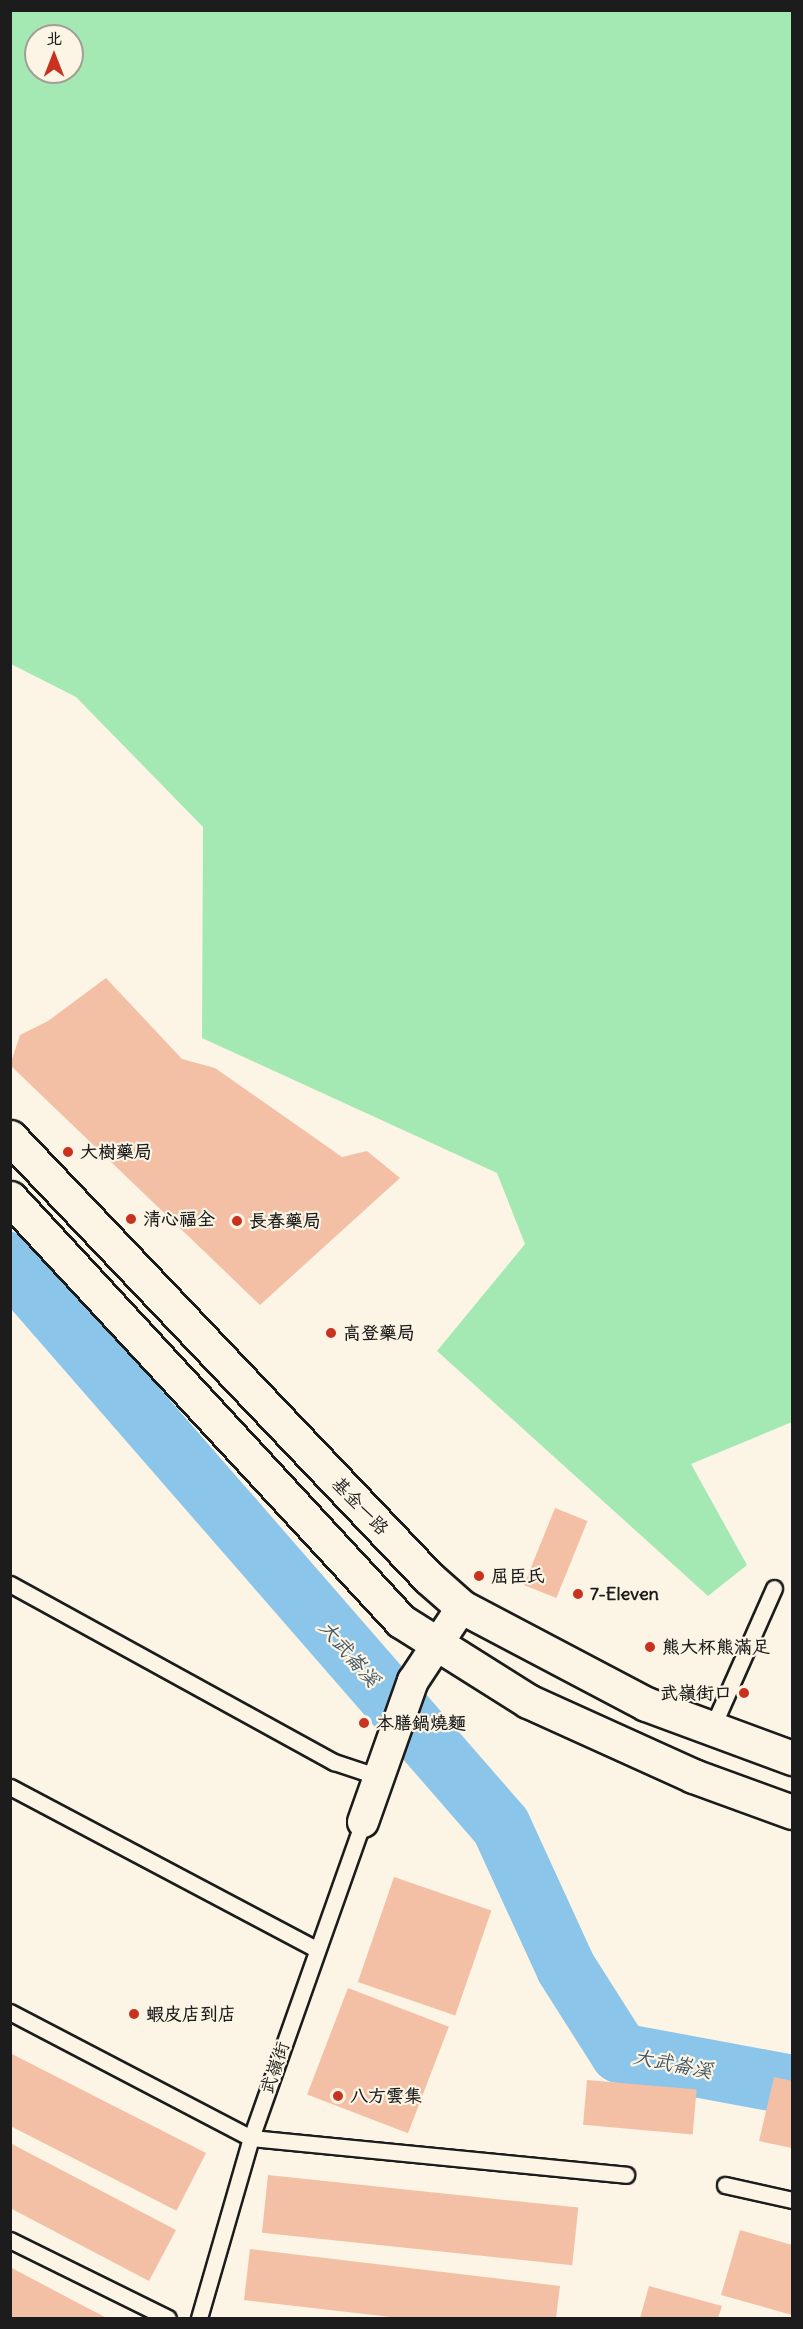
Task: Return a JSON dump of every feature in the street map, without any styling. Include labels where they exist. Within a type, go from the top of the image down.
[{"type":"main road","name":"基金一路","points":[[10,1137],[429,1578],[462,1607],[646,1704],[792,1758]]},
{"type":"main road","points":[[10,1198],[401,1621],[528,1701],[693,1776],[792,1812]]},
{"type":"street","points":[[363,1822],[413,1681],[462,1607]]},
{"type":"lane","points":[[10,1584],[334,1762],[379,1777]]},
{"type":"lane","points":[[712,1728],[774,1588]]},
{"type":"lane","points":[[10,1787],[316,1949]]},
{"type":"lane","name":"武嶺街","points":[[199,2319],[251,2138],[316,1949],[363,1822]]},
{"type":"lane","points":[[10,2012],[251,2138],[626,2175]]},
{"type":"lane","points":[[725,2185],[792,2200]]},
{"type":"lane","points":[[10,2240],[168,2319]]},
{"type":"green space","points":[[11,10],[792,11],[792,1422],[691,1464],[747,1565],[708,1596],[437,1351],[525,1244],[497,1173],[202,1038],[203,827],[76,697],[11,664]]},
{"type":"building","points":[[106,978],[182,1059],[215,1068],[342,1157],[367,1151],[400,1178],[260,1305],[10,1065],[20,1035],[48,1021]]},
{"type":"building","points":[[555,1508],[587,1521],[556,1598],[524,1585]]},
{"type":"building","points":[[394,1877],[491,1911],[455,2015],[358,1982]]},
{"type":"building","points":[[348,1988],[449,2027],[408,2133],[307,2094]]},
{"type":"building","points":[[10,2053],[206,2153],[177,2211],[10,2126]]},
{"type":"building","points":[[774,2077],[792,2081],[792,2148],[759,2141]]},
{"type":"building","points":[[587,2080],[697,2090],[693,2134],[583,2125]]},
{"type":"building","points":[[10,2143],[176,2230],[149,2281],[10,2208]]},
{"type":"building","points":[[268,2175],[578,2208],[572,2265],[262,2233]]},
{"type":"building","points":[[740,2230],[792,2245],[792,2315],[721,2295]]},
{"type":"building","points":[[250,2249],[560,2286],[556,2318],[399,2318],[244,2300]]},
{"type":"building","points":[[10,2267],[76,2302],[107,2318],[10,2318]]},
{"type":"building","points":[[649,2286],[722,2306],[718,2318],[640,2318]]},
{"type":"waterway","name":"大武崙溪","points":[[10,1262],[501,1826],[566,1968],[620,2053],[792,2085]]},
{"type":"place","name":"大樹藥局","points":[[68,1152]]},
{"type":"place","name":"清心福全","points":[[131,1219]]},
{"type":"place","name":"長春藥局","points":[[237,1221]]},
{"type":"place","name":"高登藥局","points":[[331,1333]]},
{"type":"place","name":"屈臣氏","points":[[479,1576]]},
{"type":"place","name":"7-Eleven","points":[[578,1594]]},
{"type":"place","name":"熊大杯熊滿足","points":[[650,1647]]},
{"type":"place","name":"武嶺街口","points":[[744,1693]]},
{"type":"place","name":"本膳鍋燒麵","points":[[364,1723]]},
{"type":"place","name":"蝦皮店到店","points":[[134,2014]]},
{"type":"place","name":"八方雲集","points":[[338,2096]]}]
